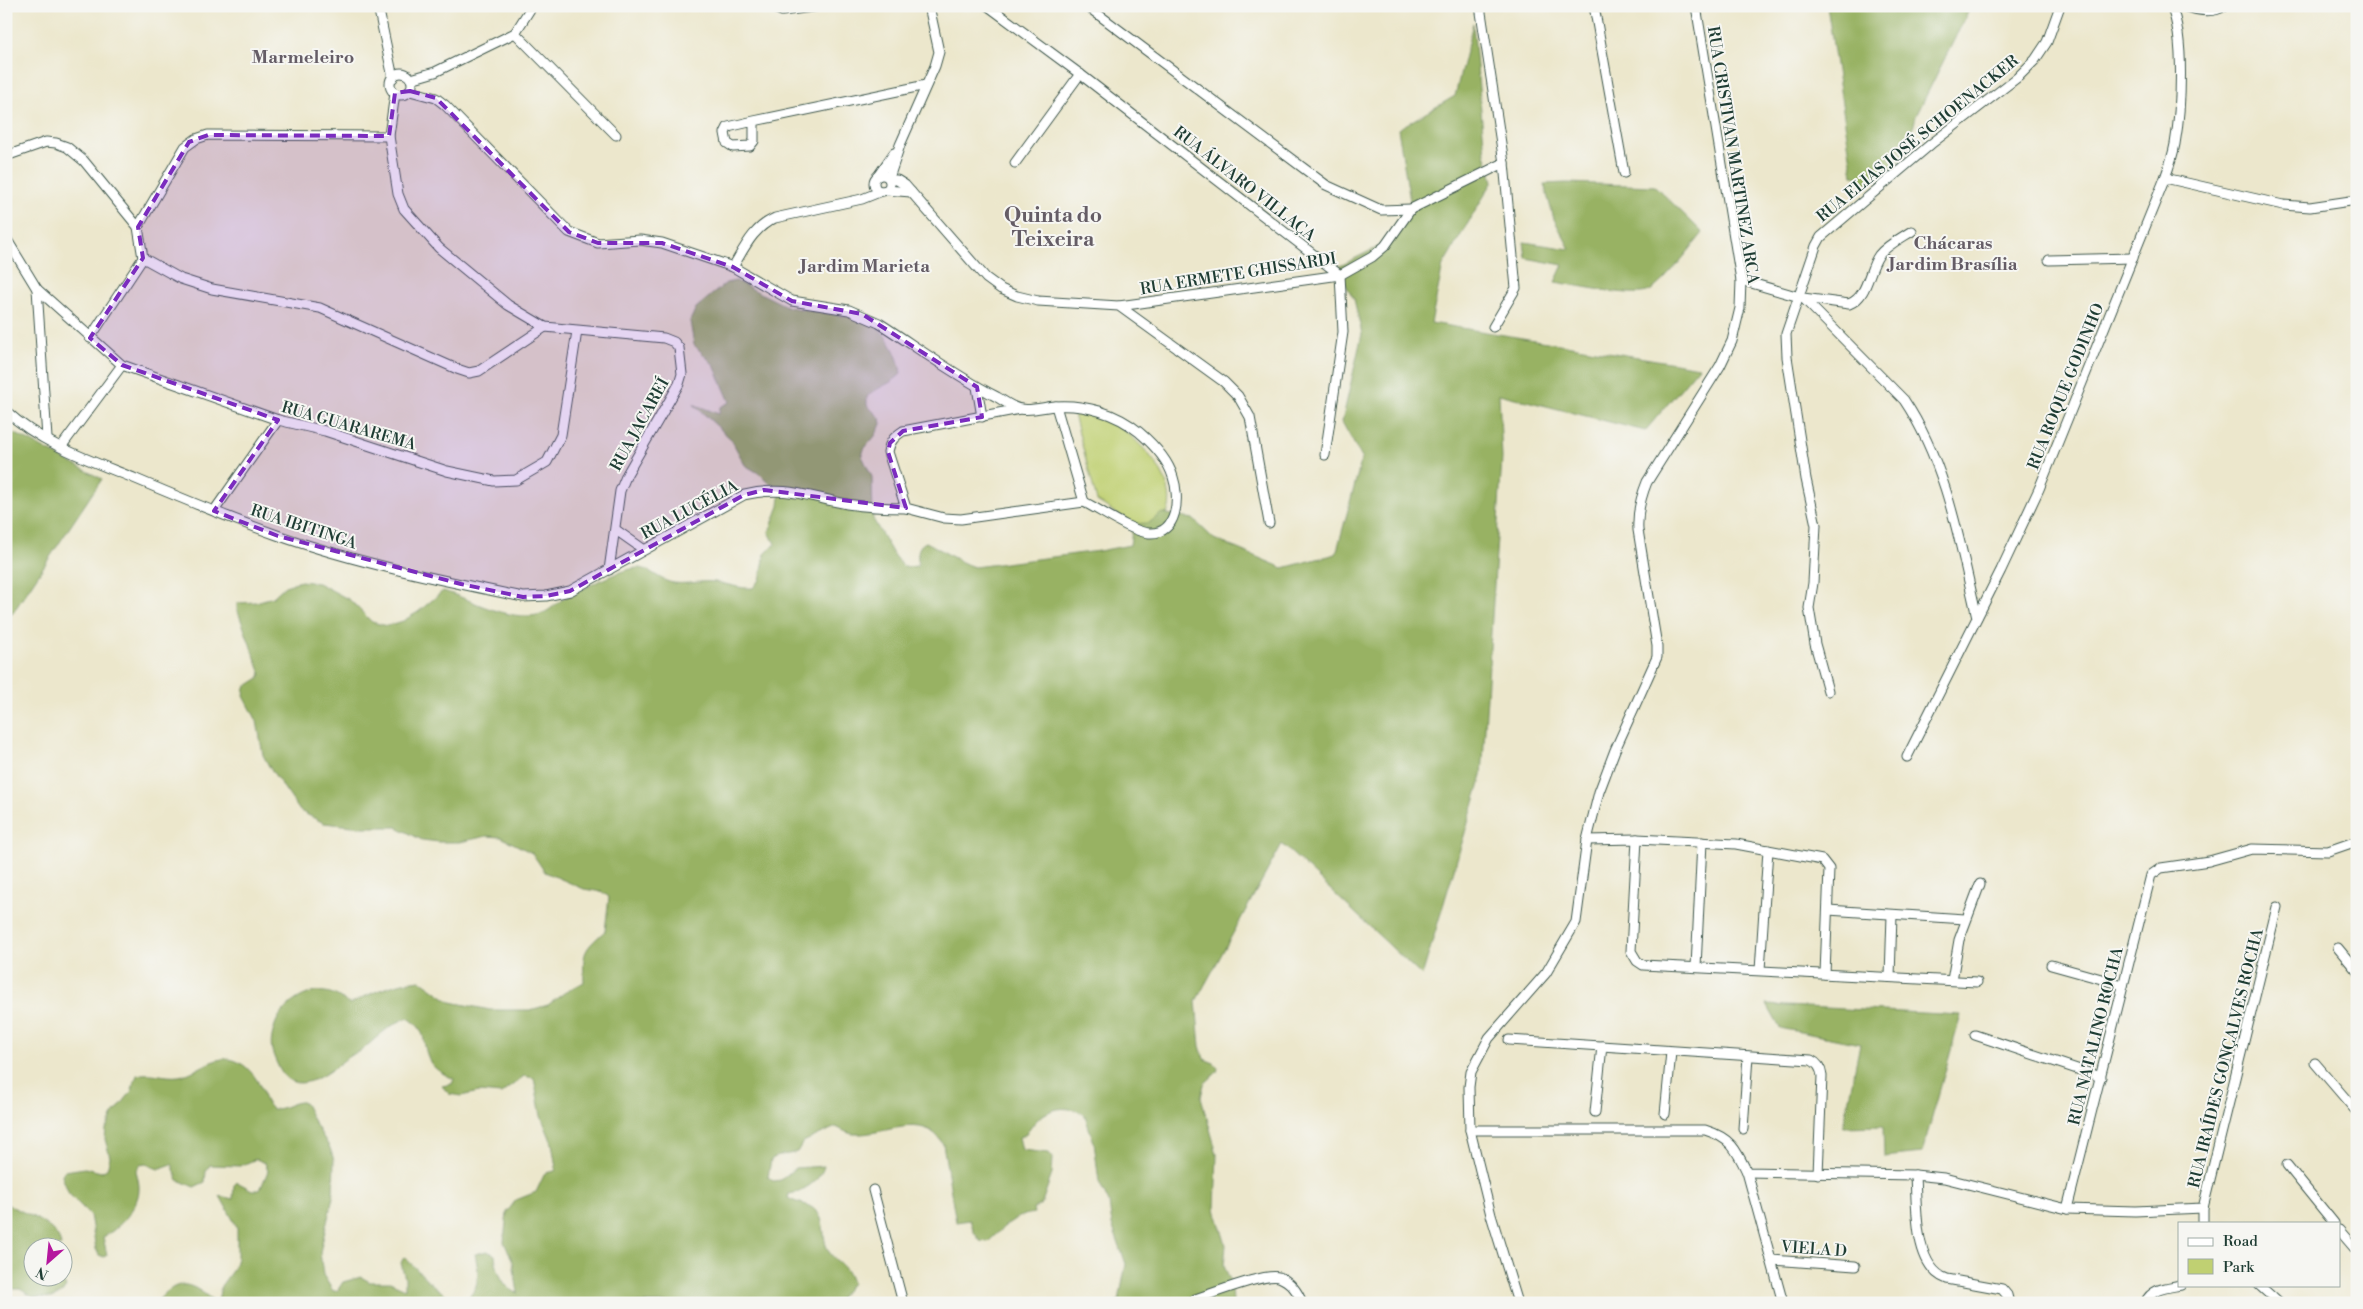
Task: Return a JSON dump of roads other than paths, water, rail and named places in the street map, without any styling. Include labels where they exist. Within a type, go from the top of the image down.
[{"type":"street","points":[[143,258],[181,279],[212,289],[320,308],[444,364],[470,372],[479,371],[545,328],[508,305],[439,248],[404,209],[398,194],[389,136],[395,93],[391,86],[393,78],[378,6]]},
{"type":"street","points":[[411,79],[435,72],[514,34],[532,6]]},
{"type":"street","points":[[769,6],[782,11],[820,6]]},
{"type":"street","points":[[733,268],[757,228],[766,222],[775,218],[862,199],[890,184],[889,179],[900,145],[939,52],[929,6]]},
{"type":"street","name":"RUA ÁLVARO VILLAÇA","points":[[988,6],[1080,74],[1340,275]]},
{"type":"street","points":[[1087,6],[1326,185],[1381,210],[1411,209]]},
{"type":"street","points":[[1480,6],[1504,163],[1516,288],[1493,327]]},
{"type":"street","points":[[1594,6],[1624,173]]},
{"type":"street","name":"RUA CRISTIVAN MARTINEZ ARCA","points":[[1518,1303],[1491,1214],[1470,1130],[1469,1087],[1471,1072],[1489,1038],[1546,973],[1576,922],[1587,840],[1606,772],[1657,657],[1657,646],[1638,530],[1637,513],[1641,497],[1647,482],[1720,366],[1732,341],[1740,308],[1741,280],[1696,6]]},
{"type":"street","name":"RUA ELIAS JOSÉ SCHOENACKER","points":[[1828,691],[1814,644],[1809,608],[1813,583],[1816,525],[1787,357],[1786,334],[1821,236],[1931,144],[2018,77],[2035,60],[2046,42],[2060,6]]},
{"type":"street","name":"RUA ROQUE GODINHO","points":[[1907,757],[1978,618],[2039,489],[2166,178],[2174,147],[2179,108],[2180,58],[2177,29],[2170,6]]},
{"type":"street","points":[[2183,6],[2203,11],[2220,9],[2224,6]]},
{"type":"street","points":[[514,34],[616,135]]},
{"type":"street","points":[[393,78],[404,74],[411,79],[412,87],[410,91]]},
{"type":"street","points":[[1015,163],[1080,74]]},
{"type":"street","points":[[754,121],[926,85]]},
{"type":"street","points":[[395,93],[403,95],[410,91],[428,94],[445,105],[569,232],[598,243],[640,240],[662,243],[733,268],[792,301],[849,310],[862,314],[879,323],[976,387],[1020,409]]},
{"type":"street","points":[[138,227],[185,147],[196,139],[208,135],[389,136]]},
{"type":"street","points":[[6,156],[46,142],[67,147],[84,161],[138,227],[143,258],[90,338]]},
{"type":"street","points":[[900,145],[874,181],[881,189],[911,192]]},
{"type":"street","name":"RUA ERMETE GHISSARDI","points":[[889,179],[901,182],[986,278],[1001,289],[1016,296],[1038,301],[1119,306],[1340,275],[1372,257],[1385,246],[1411,209],[1504,163]]},
{"type":"street","points":[[878,176],[885,175],[889,179]]},
{"type":"street","points":[[2166,178],[2283,205],[2310,207],[2357,200]]},
{"type":"street","points":[[1741,280],[1800,297],[1849,304],[1856,301],[1861,295],[1874,262],[1881,252],[1912,231]]},
{"type":"street","points":[[6,238],[37,289],[47,438]]},
{"type":"street","points":[[2049,260],[2133,258]]},
{"type":"street","points":[[1326,455],[1343,332],[1340,275]]},
{"type":"street","name":"RUA GUARAREMA","points":[[37,289],[122,365],[278,420],[335,433],[447,470],[494,481],[516,480],[547,462],[561,435],[578,331]]},
{"type":"street","points":[[1800,297],[1889,383],[1916,418],[1936,461],[1956,527],[1978,618]]},
{"type":"street","points":[[1119,306],[1224,382],[1238,396],[1250,417],[1269,523]]},
{"type":"street","name":"RUA JACAREÍ","points":[[545,328],[664,338],[674,342],[679,348],[683,364],[679,384],[627,474],[620,492],[609,570]]},
{"type":"street","points":[[61,447],[122,365]]},
{"type":"street","points":[[976,387],[982,417]]},
{"type":"street","points":[[906,508],[888,452],[890,443],[903,430],[1020,409],[1056,406],[1080,407],[1104,413],[1139,432],[1164,460],[1173,477],[1176,493],[1176,509],[1170,524],[1162,531],[1150,533],[1136,529],[1084,502],[1056,406]]},
{"type":"street","name":"RUA IBITINGA","points":[[6,411],[18,422],[61,447],[278,536],[368,563],[523,598],[570,591],[609,570]]},
{"type":"street","points":[[6,419],[18,422]]},
{"type":"street","points":[[214,511],[278,420]]},
{"type":"street","name":"RUA LUCÉLIA","points":[[609,570],[643,549],[744,495],[764,490],[783,490],[848,504],[906,508],[944,518],[961,519],[1084,502]]},
{"type":"street","points":[[616,530],[643,549]]},
{"type":"street","points":[[1587,840],[1637,839],[1736,844],[1785,855],[1818,859],[1825,862],[1829,869],[1825,974]]},
{"type":"street","points":[[1637,839],[1631,951],[1633,956],[1643,965],[1977,982]]},
{"type":"street","name":"RUA NATALINO ROCHA","points":[[2067,1209],[2148,882],[2155,871],[2173,866],[2209,861],[2252,850],[2328,851],[2357,841]]},
{"type":"street","points":[[1696,968],[1702,842]]},
{"type":"street","points":[[1760,970],[1768,850]]},
{"type":"street","points":[[1952,980],[1966,919],[1980,884]]},
{"type":"street","name":"RUA IRAÍDES GONÇALVES ROCHA","points":[[1747,1172],[1915,1175],[1962,1182],[2067,1209],[2135,1211],[2203,1208],[2277,907]]},
{"type":"street","points":[[1828,910],[1966,919]]},
{"type":"street","points":[[1890,977],[1892,915]]},
{"type":"street","points":[[2338,948],[2357,971]]},
{"type":"street","points":[[2050,965],[2123,985]]},
{"type":"street","points":[[1975,1035],[2100,1077]]},
{"type":"street","points":[[1509,1040],[1811,1060],[1822,1070],[1818,1174]]},
{"type":"street","points":[[1595,1112],[1602,1046]]},
{"type":"street","points":[[1665,1114],[1671,1052]]},
{"type":"street","points":[[1743,1129],[1748,1056]]},
{"type":"street","points":[[2315,1063],[2357,1112]]},
{"type":"street","points":[[1470,1130],[1704,1130],[1716,1134],[1729,1142],[1736,1150],[1747,1172],[1783,1303]]},
{"type":"street","points":[[2287,1165],[2333,1222]]},
{"type":"street","points":[[1915,1175],[1921,1242],[1926,1260],[1932,1269],[1938,1276],[1947,1279],[2002,1289],[2007,1295],[2009,1303]]},
{"type":"street","points":[[873,1190],[903,1303]]},
{"type":"street","points":[[2203,1208],[2203,1222]]},
{"type":"street","points":[[2340,1231],[2357,1251]]},
{"type":"street","name":"VIELA D","points":[[1771,1260],[1855,1266]]},
{"type":"street","points":[[1195,1299],[1266,1277],[1279,1278],[1289,1283],[1302,1303]]},
{"type":"street","points":[[2145,1303],[2148,1295],[2154,1290],[2178,1285]]},
{"type":"street","points":[[2259,1286],[2279,1303]]},
{"type":"district","name":"Marmeleiro","points":[[303,57]]},
{"type":"district","name":"Quinta do Teixeira","points":[[1053,227]]},
{"type":"district","name":"Chácaras Jardim Brasília","points":[[1953,253]]},
{"type":"district","name":"Jardim Marieta","points":[[865,266]]}]
